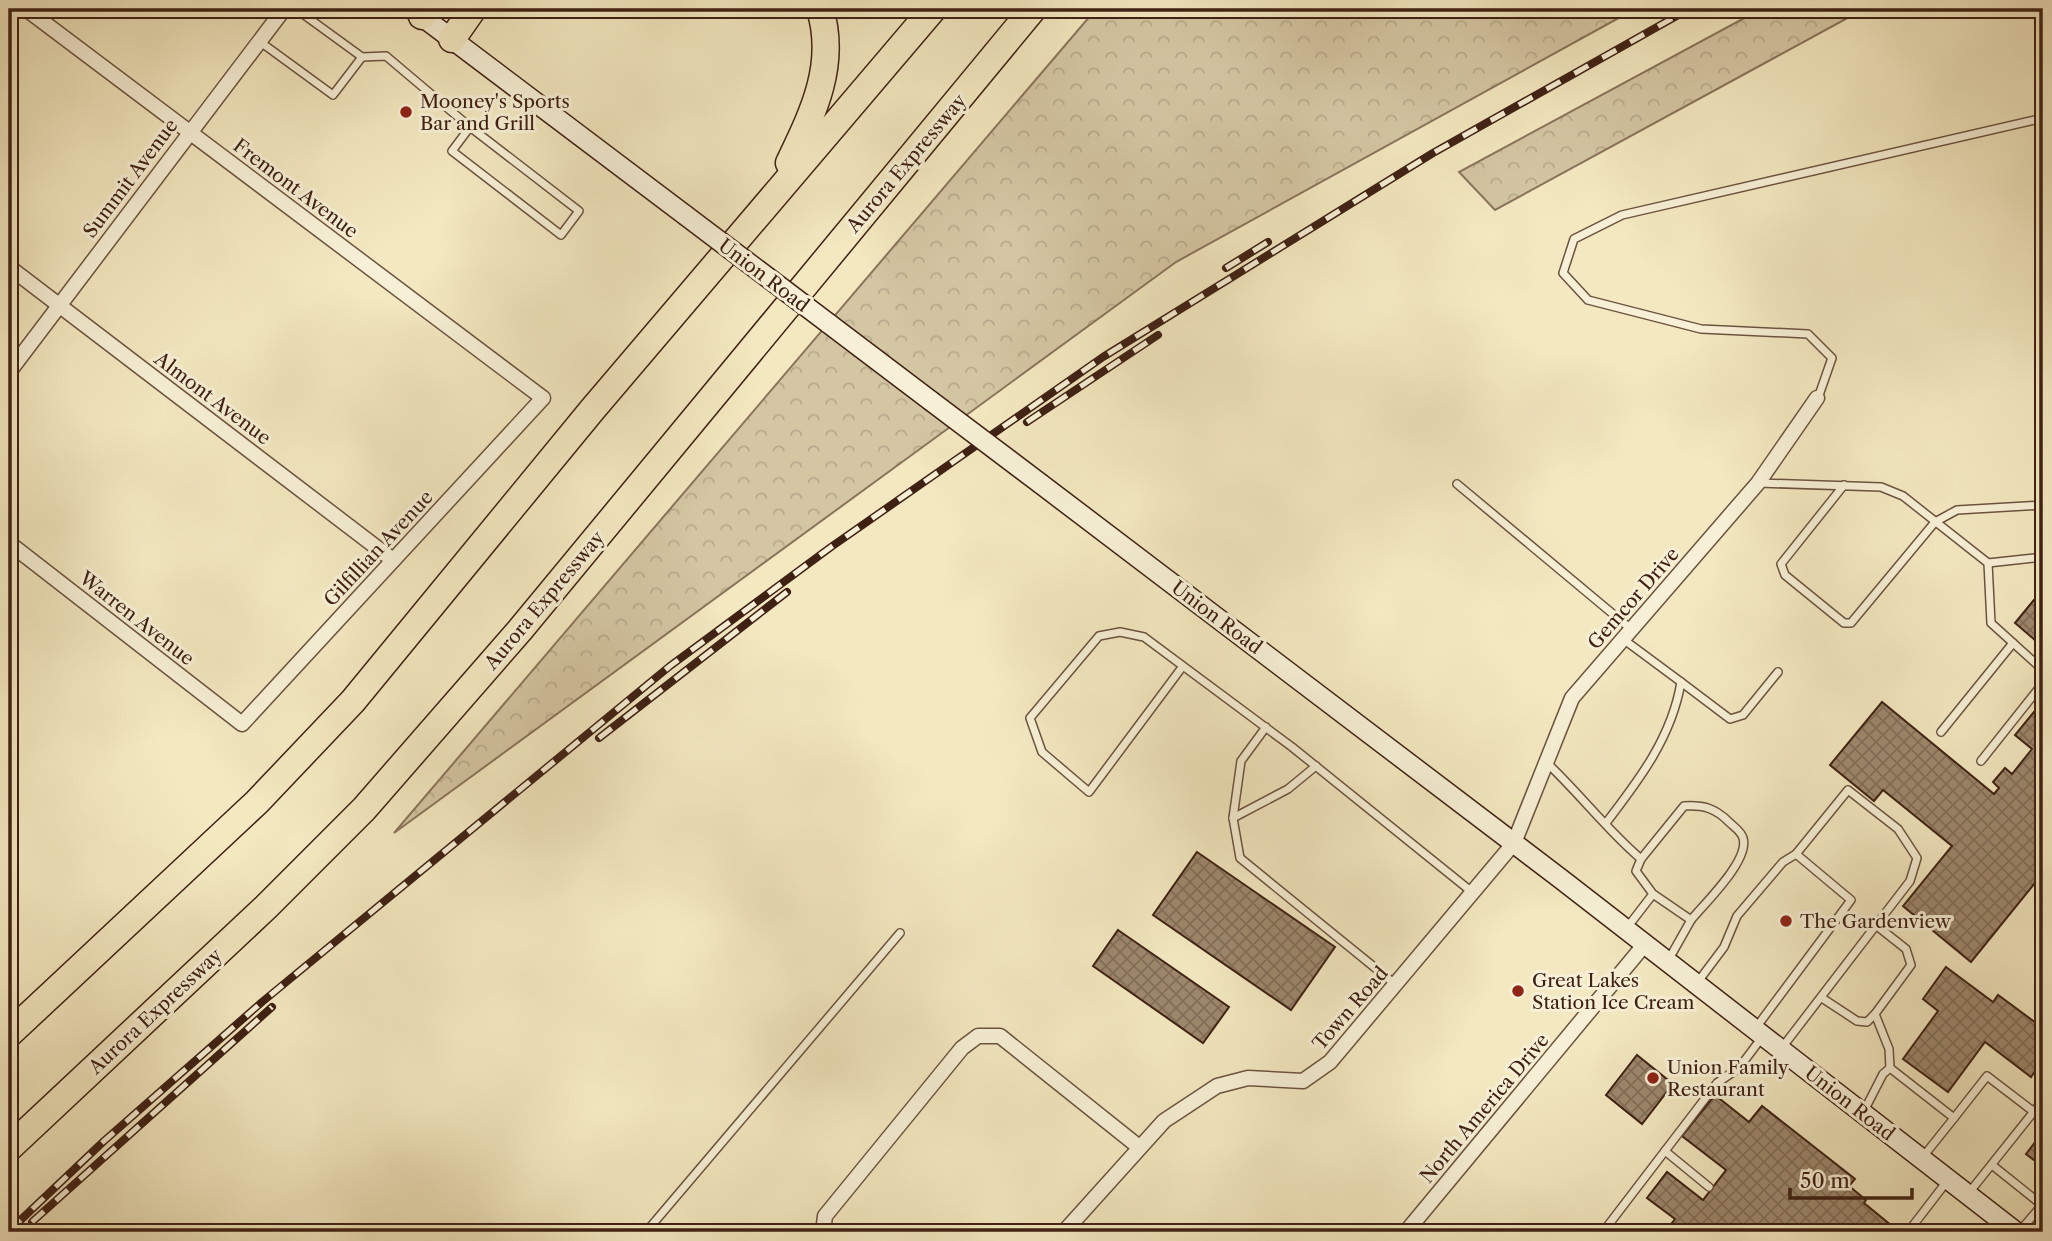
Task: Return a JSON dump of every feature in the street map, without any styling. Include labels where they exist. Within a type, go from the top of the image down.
[{"type":"highway","points":[[452,39],[473,9]]},
{"type":"highway","points":[[774,194],[811,116],[826,71],[828,33],[820,9]]},
{"type":"highway","points":[[9,1034],[257,802],[353,701],[774,194],[933,9]]},
{"type":"highway","name":"Aurora Expressway","points":[[9,1148],[267,907],[364,809],[520,630],[1033,9]]},
{"type":"main road","name":"Union Road","points":[[420,11],[452,39],[1514,843],[1968,1194],[2010,1230]]},
{"type":"street","name":"Fremont Avenue","points":[[26,9],[543,398]]},
{"type":"street","name":"Summit Avenue","points":[[9,372],[188,131],[284,9]]},
{"type":"street","name":"Almont Avenue","points":[[9,267],[393,560]]},
{"type":"street","name":"Gilfillian Avenue","points":[[242,724],[543,398]]},
{"type":"street","name":"Gemcor Drive","points":[[1514,843],[1572,698],[1758,483],[1817,398]]},
{"type":"street","name":"Warren Avenue","points":[[9,543],[242,724]]},
{"type":"street","name":"Town Road","points":[[1064,1232],[1164,1121],[1217,1086],[1248,1078],[1303,1081],[1331,1062],[1514,843]]},
{"type":"street","name":"North America Drive","points":[[1406,1232],[1645,944]]},
{"type":"street","points":[[823,1232],[825,1216],[962,1048],[978,1036],[1000,1035],[1139,1147]]},
{"type":"lane","points":[[296,9],[362,57],[387,56],[470,127],[579,211],[561,235],[452,151],[470,127]]},
{"type":"lane","points":[[259,41],[333,95],[362,57]]},
{"type":"lane","points":[[1817,398],[1832,358],[1808,334],[1701,329],[1588,300],[1563,273],[1574,239],[1622,215],[2043,118]]},
{"type":"lane","points":[[1758,483],[1881,487],[1903,496],[1988,563],[2043,557]]},
{"type":"lane","points":[[1457,484],[1681,682],[1731,719],[1743,715],[1778,673]]},
{"type":"lane","points":[[1844,485],[1781,564],[1785,575],[1844,623],[1851,623],[1936,522],[1957,510],[2043,505]]},
{"type":"lane","points":[[1988,563],[1991,623],[2043,670]]},
{"type":"lane","points":[[1183,666],[1089,792],[1042,752],[1030,718],[1099,636],[1120,632],[1144,638],[1183,666],[1266,727],[1473,892]]},
{"type":"lane","points":[[1941,732],[2013,643]]},
{"type":"lane","points":[[1606,823],[1646,770],[1677,707],[1681,682]]},
{"type":"lane","points":[[1981,761],[2043,683]]},
{"type":"lane","points":[[1266,727],[1241,761],[1233,818],[1240,858],[1395,985]]},
{"type":"lane","points":[[1546,762],[1606,823],[1619,841],[1641,859]]},
{"type":"lane","points":[[1233,818],[1288,789],[1316,766]]},
{"type":"lane","points":[[1696,984],[1724,947],[1737,916],[1783,862],[1796,854],[1848,790],[1898,830],[1917,858],[1910,881],[1781,1050]]},
{"type":"lane","points":[[1667,962],[1691,920],[1740,861],[1745,847],[1743,835],[1717,810],[1699,805],[1684,806],[1641,859],[1636,871],[1653,894],[1691,920]]},
{"type":"lane","points":[[1603,1232],[1717,1083],[1739,1068],[1759,1033],[1852,900],[1796,854]]},
{"type":"lane","points":[[1625,929],[1653,894]]},
{"type":"lane","points":[[1822,998],[1857,1021],[1867,1022],[1875,1014],[1911,965],[1911,957],[1906,949],[1877,926]]},
{"type":"lane","points":[[646,1232],[900,933]]},
{"type":"lane","points":[[1863,1113],[1890,1068],[1889,1049],[1875,1014]]},
{"type":"lane","points":[[1890,1068],[1954,1118]]},
{"type":"lane","points":[[1922,1159],[1987,1076],[2034,1112]]},
{"type":"lane","points":[[1968,1194],[2043,1100]]},
{"type":"lane","points":[[1665,1151],[1709,1187]]},
{"type":"lane","points":[[1992,1165],[2043,1204],[2010,1230]]},
{"type":"lane","points":[[1908,1232],[1949,1180]]},
{"type":"green space","points":[[1096,9],[1635,9],[1176,262],[394,833]]},
{"type":"green space","points":[[1761,9],[1864,9],[1495,210],[1459,172]]},
{"type":"building","points":[[2043,589],[2043,647],[2015,623]]},
{"type":"building","points":[[2043,701],[2043,873],[1971,962],[1903,906],[1952,846],[1883,790],[1874,801],[1830,765],[1882,702],[1994,794],[1999,788],[1993,782],[2005,768],[2012,774],[2032,749],[2015,735]]},
{"type":"building","points":[[1197,852],[1335,947],[1291,1010],[1153,915]]},
{"type":"building","points":[[1118,930],[1229,1007],[1203,1043],[1093,966]]},
{"type":"building","points":[[1946,967],[1993,1002],[1998,995],[2043,1028],[2043,1060],[2031,1077],[1985,1042],[1948,1092],[1903,1059],[1938,1011],[1923,999]]},
{"type":"building","points":[[1637,1055],[1673,1084],[1642,1124],[1606,1095]]},
{"type":"building","points":[[1715,1095],[1749,1122],[1762,1106],[1855,1179],[1849,1186],[1866,1200],[1864,1203],[1892,1226],[1887,1232],[1665,1232],[1675,1219],[1647,1198],[1667,1172],[1703,1200],[1726,1170],[1682,1136]]},
{"type":"building","points":[[2043,1132],[2043,1167],[2026,1154]]},
{"type":"railway","points":[[9,1231],[104,1141],[262,1002],[670,666],[831,547],[1103,357],[1433,153],[1689,9]]},
{"type":"railway","points":[[1226,268],[1268,242]]},
{"type":"railway","points":[[1027,422],[1158,335]]},
{"type":"railway","points":[[599,738],[787,592]]},
{"type":"railway","points":[[32,1222],[272,1007]]},
{"type":"place","name":"Mooney's Sports Bar and Grill","points":[[406,112]]},
{"type":"place","name":"The Gardenview","points":[[1786,921]]},
{"type":"place","name":"Great Lakes Station Ice Cream","points":[[1518,991]]},
{"type":"place","name":"Union Family Restaurant","points":[[1653,1078]]}]
